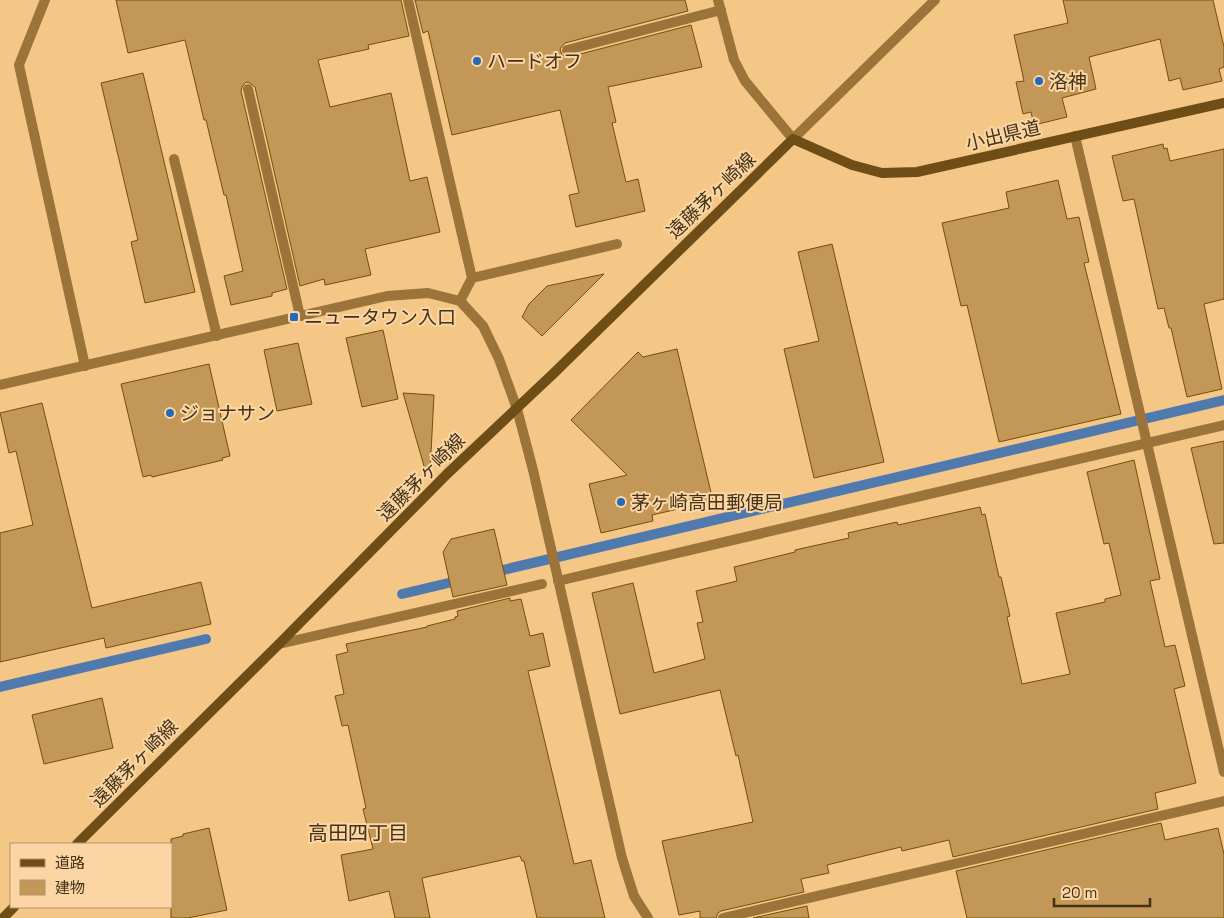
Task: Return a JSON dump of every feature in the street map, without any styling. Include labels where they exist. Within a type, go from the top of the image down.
[{"type":"main road","name":"小出県道","points":[[793,139],[852,165],[882,173],[917,172],[1224,104]]},
{"type":"main road","name":"遠藤茅ヶ崎線","points":[[78,843],[279,644],[446,474],[517,408],[793,139]]},
{"type":"main road","points":[[2,918],[13,908]]},
{"type":"street","points":[[45,0],[19,65],[86,366]]},
{"type":"street","points":[[408,0],[472,278],[460,301]]},
{"type":"street","points":[[567,50],[720,5],[734,60],[744,81],[793,139],[935,0]]},
{"type":"street","points":[[248,89],[300,316]]},
{"type":"street","points":[[1075,136],[1224,772]]},
{"type":"street","points":[[174,159],[217,336]]},
{"type":"street","points":[[472,278],[617,244]]},
{"type":"street","points":[[0,385],[387,296],[428,293],[460,301],[483,326],[499,360],[517,408],[622,858],[634,896],[648,918]]},
{"type":"street","points":[[558,579],[1145,439],[1224,425]]},
{"type":"street","points":[[279,644],[350,626],[542,584]]},
{"type":"street","points":[[723,918],[1224,801]]},
{"type":"building","points":[[116,0],[401,0],[409,36],[368,45],[369,49],[318,60],[330,107],[391,93],[410,181],[427,177],[440,232],[365,249],[371,275],[325,285],[324,279],[300,286],[255,87],[246,82],[241,91],[287,289],[272,293],[272,296],[231,305],[224,276],[243,271],[226,195],[224,195],[206,120],[204,120],[185,40],[128,53]]},
{"type":"building","points":[[415,0],[685,0],[688,11],[565,43],[560,49],[562,55],[569,57],[691,25],[702,67],[608,87],[616,122],[612,123],[626,182],[638,179],[645,211],[576,227],[569,195],[579,193],[560,110],[452,135],[428,31],[423,33]]},
{"type":"building","points":[[1063,0],[1213,0],[1224,47],[1224,67],[1219,69],[1222,81],[1183,90],[1180,78],[1169,81],[1160,39],[1089,57],[1096,89],[1062,98],[1067,117],[1034,125],[1031,112],[1023,114],[1016,82],[1024,81],[1014,35],[1068,23]]},
{"type":"building","points":[[143,73],[195,292],[145,303],[131,242],[138,240],[101,83]]},
{"type":"building","points":[[1163,144],[1164,149],[1167,148],[1170,161],[1224,149],[1224,299],[1204,304],[1222,389],[1187,397],[1171,328],[1169,328],[1164,308],[1158,309],[1134,199],[1123,201],[1112,156]]},
{"type":"building","points":[[1058,180],[1067,219],[1079,217],[1089,262],[1084,263],[1121,414],[999,442],[967,305],[961,306],[942,223],[1009,208],[1006,192]]},
{"type":"building","points":[[832,244],[884,462],[814,478],[784,349],[819,341],[798,252]]},
{"type":"building","points":[[604,274],[542,336],[522,317],[529,304],[547,286]]},
{"type":"building","points":[[383,330],[398,399],[362,407],[346,338]]},
{"type":"building","points":[[298,343],[312,404],[277,411],[264,350]]},
{"type":"building","points":[[677,349],[713,501],[652,515],[653,521],[601,533],[589,484],[627,475],[571,420],[638,352],[643,357]]},
{"type":"building","points":[[209,364],[230,456],[222,458],[223,460],[152,477],[151,475],[143,477],[121,384]]},
{"type":"building","points":[[403,393],[434,395],[430,472],[426,473]]},
{"type":"building","points":[[42,403],[92,608],[201,582],[211,624],[106,648],[104,638],[0,662],[0,533],[33,525],[16,451],[9,453],[0,413]]},
{"type":"building","points":[[1224,441],[1224,543],[1214,544],[1191,448]]},
{"type":"building","points":[[1134,460],[1160,579],[1150,581],[1165,647],[1175,645],[1185,686],[1174,689],[1196,783],[1155,793],[1158,809],[953,857],[949,840],[902,851],[901,847],[827,865],[829,873],[801,879],[804,892],[721,911],[716,918],[700,918],[700,911],[679,915],[662,841],[753,822],[738,755],[736,756],[720,690],[620,714],[592,593],[633,583],[654,673],[705,659],[697,623],[703,622],[696,591],[737,581],[734,567],[795,552],[795,550],[849,538],[848,533],[897,522],[898,525],[980,507],[982,515],[985,514],[999,577],[1001,577],[1010,616],[1007,617],[1022,684],[1070,674],[1056,613],[1105,602],[1105,599],[1121,595],[1109,543],[1104,544],[1087,472]]},
{"type":"building","points":[[494,529],[507,585],[453,597],[443,552],[451,539]]},
{"type":"building","points":[[510,598],[510,601],[521,599],[530,636],[543,633],[550,666],[528,671],[574,864],[591,860],[605,918],[537,918],[524,861],[522,861],[520,856],[422,878],[430,918],[395,918],[389,891],[349,901],[341,855],[373,849],[363,809],[366,808],[348,725],[342,726],[335,696],[344,694],[336,655],[348,652],[346,644],[427,627],[455,619],[458,616],[457,611]]},
{"type":"building","points":[[102,698],[113,748],[44,764],[32,715]]},
{"type":"building","points":[[1161,823],[1165,840],[1218,828],[1224,854],[1224,918],[967,918],[956,871]]},
{"type":"building","points":[[209,828],[227,910],[188,918],[171,918],[171,839],[183,836],[183,834]]},
{"type":"building","points":[[807,906],[809,918],[753,918]]},
{"type":"waterway","points":[[490,573],[1224,400]]},
{"type":"waterway","points":[[402,594],[461,580]]},
{"type":"waterway","points":[[0,687],[206,639]]},
{"type":"place","name":"ハードオフ","points":[[477,61]]},
{"type":"place","name":"洛神","points":[[1039,81]]},
{"type":"place","name":"ニュータウン入口","points":[[294,317]]},
{"type":"place","name":"ジョナサン","points":[[170,413]]},
{"type":"place","name":"茅ヶ崎高田郵便局","points":[[621,502]]},
{"type":"district","name":"高田四丁目","points":[[358,833]]}]
